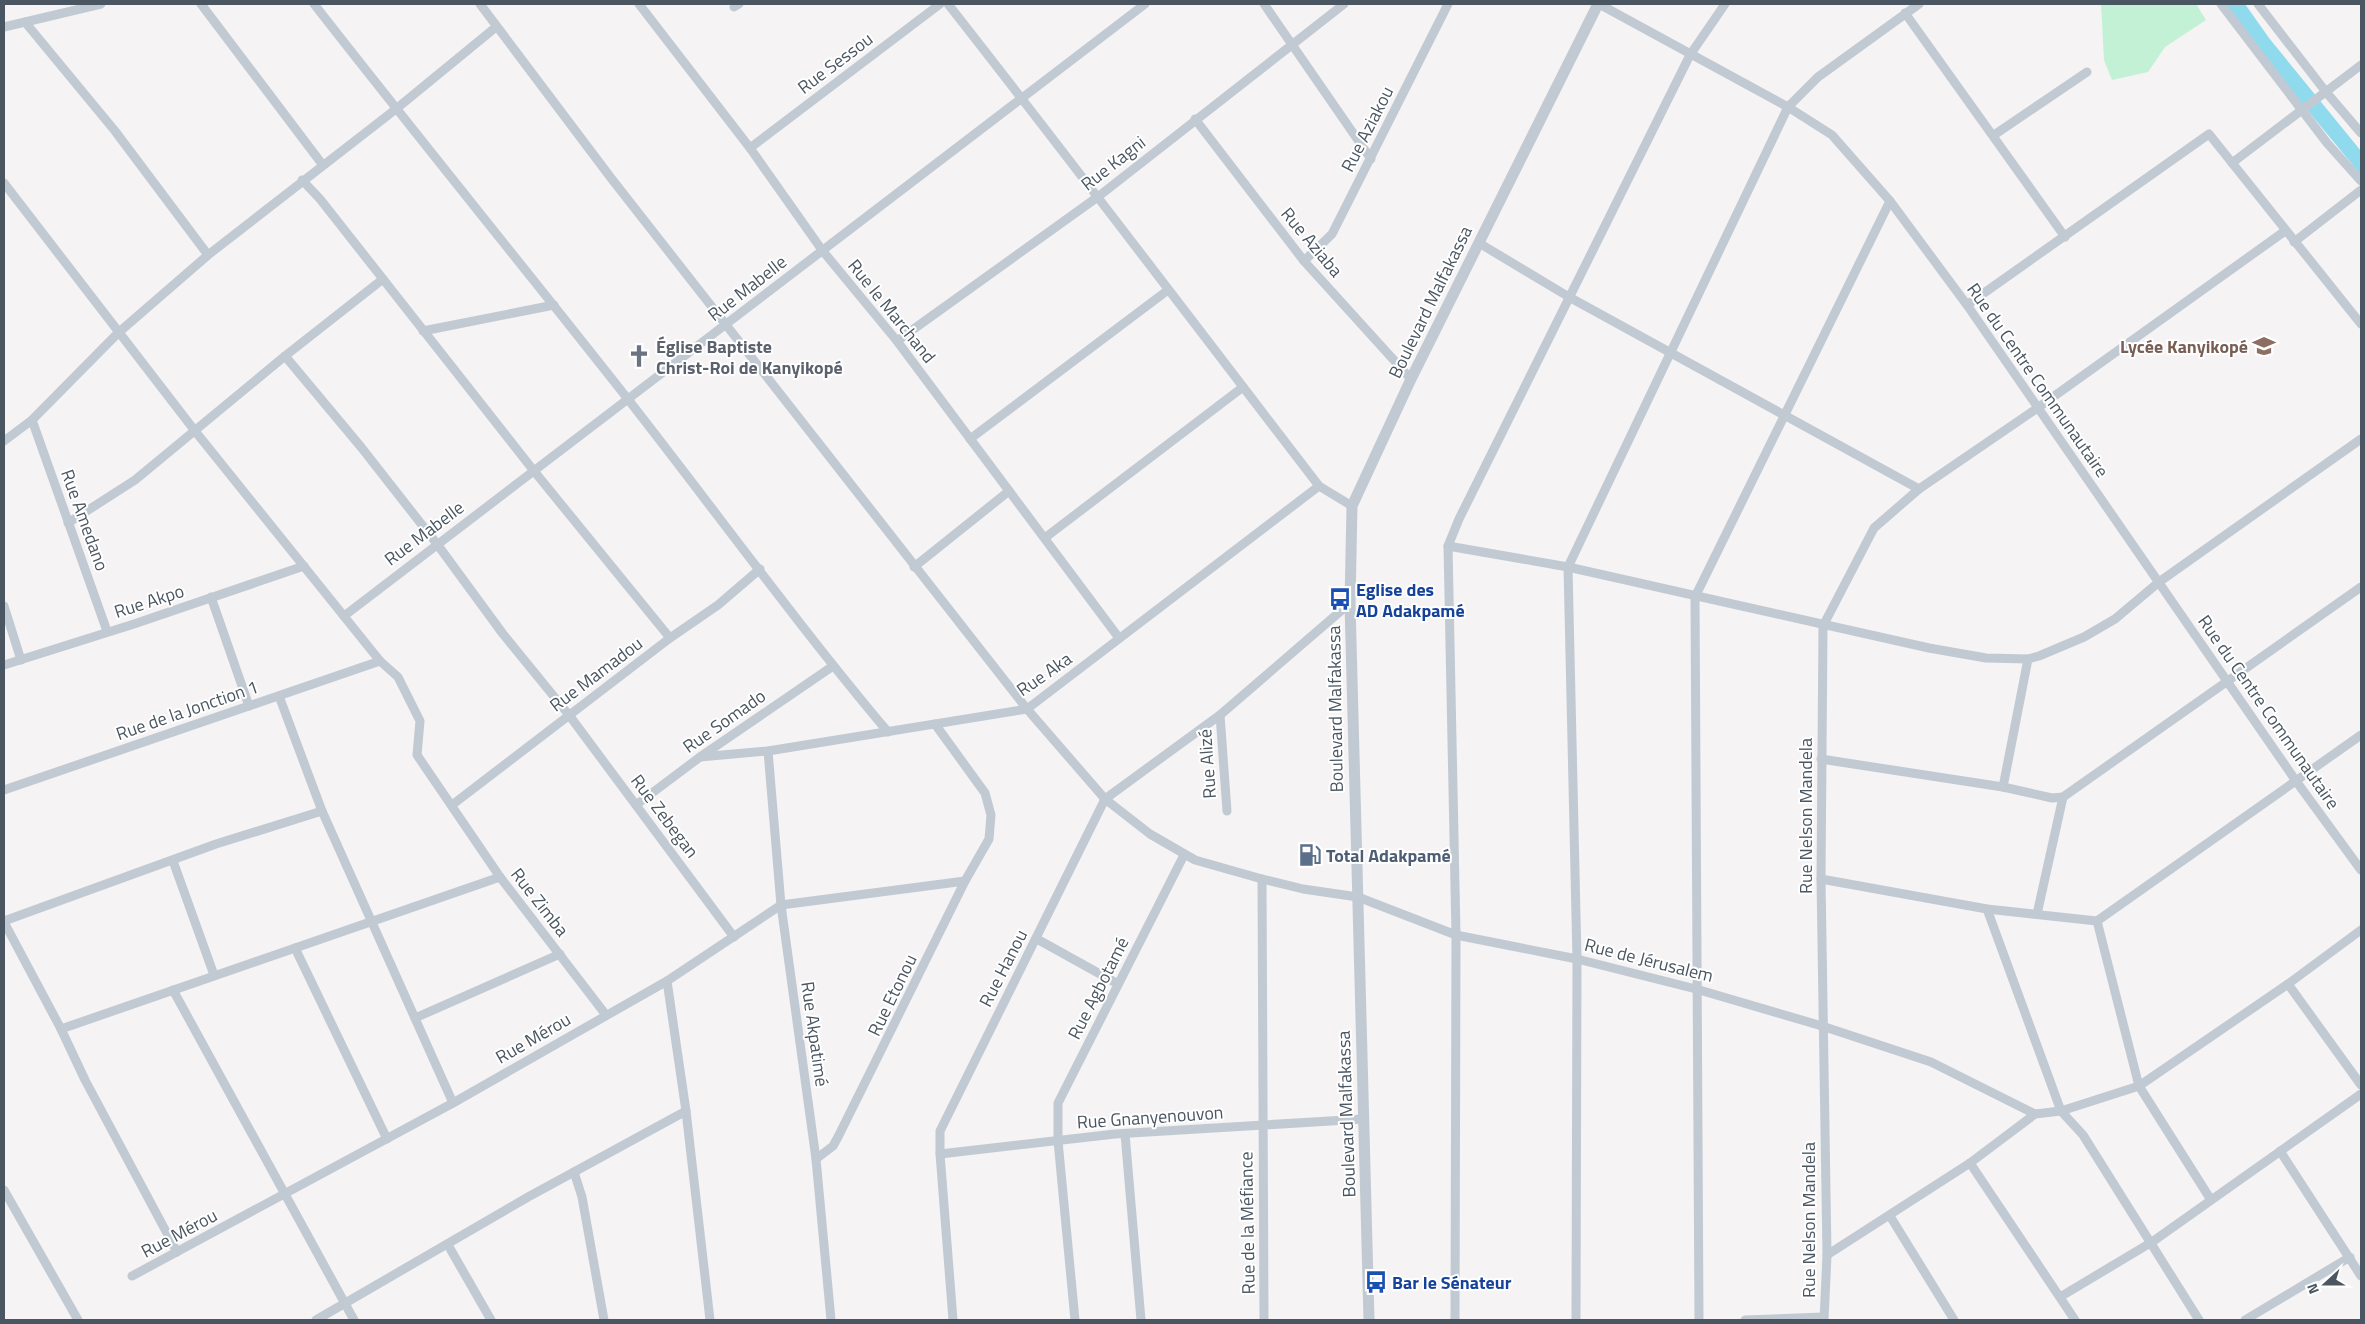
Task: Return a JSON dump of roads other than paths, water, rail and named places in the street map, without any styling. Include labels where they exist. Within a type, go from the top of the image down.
[{"type":"street","points":[[4,27],[97,4]]},
{"type":"street","points":[[201,4],[322,164]]},
{"type":"street","points":[[314,4],[627,398],[833,666],[888,732]]},
{"type":"street","name":"Rue de Jérusalem","points":[[481,4],[496,27],[914,567],[1027,709],[1105,799],[1150,834],[1184,855],[1262,880],[1303,889],[1358,897],[1456,935],[1577,958],[1696,989],[1822,1026],[1931,1062],[2035,1114]]},
{"type":"street","name":"Rue le Marchand","points":[[639,4],[750,148],[822,250],[897,341],[1009,491],[1046,536],[1119,638]]},
{"type":"street","name":"Rue Sessou","points":[[750,148],[940,4]]},
{"type":"street","points":[[948,4],[1099,196],[1168,290],[1319,486],[1352,506]]},
{"type":"street","name":"Rue Mabelle","points":[[344,616],[1145,4]]},
{"type":"street","points":[[1264,4],[1293,43],[1371,159]]},
{"type":"street","name":"Rue Kagni","points":[[897,341],[1099,196],[1344,4]]},
{"type":"street","name":"Rue Aziakou","points":[[1304,261],[1332,234],[1448,4]]},
{"type":"street","name":"Rue du Centre Communautaire","points":[[1598,4],[1788,107],[1832,135],[1890,201],[1967,306],[2039,407],[2296,781],[2361,870]]},
{"type":"street","name":"Boulevard Malfakassa","points":[[1369,1320],[1350,603],[1352,506],[1411,379],[1598,4]]},
{"type":"street","points":[[1455,1320],[1456,935],[1448,546],[1459,519],[1690,55],[1725,4]]},
{"type":"street","points":[[1576,1320],[1577,958],[1568,567],[1788,107],[1818,76],[1919,4]]},
{"type":"street","points":[[2221,4],[2303,111],[2361,181]]},
{"type":"street","points":[[2258,4],[2326,92],[2361,133]]},
{"type":"street","points":[[1905,13],[1994,135],[2065,237]]},
{"type":"street","points":[[25,22],[115,131],[208,255]]},
{"type":"street","points":[[4,442],[32,420],[118,333],[208,255],[322,164],[396,109],[496,27]]},
{"type":"street","points":[[2232,163],[2303,111],[2361,65]]},
{"type":"street","points":[[1994,135],[2086,72]]},
{"type":"street","name":"Rue Aziaba","points":[[1195,119],[1304,261],[1411,379]]},
{"type":"street","points":[[1967,306],[2209,134],[2361,324]]},
{"type":"street","points":[[302,180],[670,638]]},
{"type":"street","name":"Rue Zimba","points":[[4,183],[195,431],[380,661],[398,677],[420,720],[418,755],[500,877],[606,1015]]},
{"type":"street","points":[[2294,242],[2361,190]]},
{"type":"street","points":[[1699,1320],[1695,597],[1890,201]]},
{"type":"street","name":"Rue Nelson Mandela","points":[[1824,1319],[1827,1255],[1821,878],[1823,626],[1871,534],[1884,519],[1919,488],[2039,407],[2285,230]]},
{"type":"street","points":[[1478,243],[1569,297],[1919,488]]},
{"type":"street","points":[[68,524],[134,480],[285,356],[383,279]]},
{"type":"street","points":[[970,439],[1168,290]]},
{"type":"street","points":[[423,331],[554,306]]},
{"type":"street","name":"Rue Zebegan","points":[[285,356],[437,544],[503,634],[569,715],[734,937]]},
{"type":"street","points":[[1046,536],[1243,387]]},
{"type":"street","name":"Rue Amedano","points":[[32,420],[108,631]]},
{"type":"street","points":[[1448,546],[1568,567],[1823,626],[1986,658],[2028,659],[2084,637],[2115,619],[2159,582],[2361,439]]},
{"type":"street","name":"Rue Aka","points":[[700,757],[768,751],[1027,709],[1319,486]]},
{"type":"street","points":[[914,567],[1009,491]]},
{"type":"street","name":"Rue Akpo","points":[[4,665],[134,624],[304,566]]},
{"type":"street","name":"Rue Mamadou","points":[[452,805],[670,638],[718,605],[760,569]]},
{"type":"street","points":[[1821,759],[2003,788],[2052,798],[2064,797],[2361,587]]},
{"type":"street","points":[[211,597],[249,706]]},
{"type":"street","points":[[1105,799],[1220,714],[1350,603]]},
{"type":"street","points":[[4,606],[21,660]]},
{"type":"street","points":[[2003,788],[2028,659]]},
{"type":"street","name":"Rue de la Jonction 1","points":[[4,790],[380,661]]},
{"type":"street","name":"Rue Somado","points":[[636,804],[700,757],[833,666]]},
{"type":"street","points":[[279,696],[322,810],[453,1103]]},
{"type":"street","name":"Rue Alizé","points":[[1220,714],[1226,812]]},
{"type":"street","name":"Rue Etonou","points":[[816,1159],[827,1151],[838,1137],[965,882],[989,839],[991,815],[985,793],[935,724]]},
{"type":"street","points":[[1821,878],[1987,909],[2097,921],[2361,735]]},
{"type":"street","name":"Rue Akpatimé","points":[[768,751],[781,905],[816,1159],[831,1320]]},
{"type":"street","points":[[2037,914],[2064,797]]},
{"type":"street","name":"Rue Hanou","points":[[952,1320],[940,1154],[942,1126],[1105,799]]},
{"type":"street","points":[[177,1252],[84,1080],[61,1029],[4,921],[216,844],[322,810]]},
{"type":"street","name":"Rue Agbotamé","points":[[1075,1320],[1058,1141],[1058,1103],[1184,855]]},
{"type":"street","points":[[173,861],[214,975]]},
{"type":"street","points":[[61,1029],[500,877]]},
{"type":"street","name":"Rue de la Méfiance","points":[[1262,880],[1264,1320]]},
{"type":"street","name":"Rue Mérou","points":[[132,1276],[388,1139],[667,981],[781,905],[965,882]]},
{"type":"street","points":[[1987,909],[2061,1110],[2083,1135],[2152,1242],[2199,1320]]},
{"type":"street","points":[[2097,921],[2139,1086],[2212,1200]]},
{"type":"street","points":[[1827,1255],[1970,1163],[2035,1114],[2061,1110],[2139,1086],[2288,984],[2361,930]]},
{"type":"street","points":[[1036,939],[1118,984]]},
{"type":"street","points":[[294,948],[388,1139]]},
{"type":"street","points":[[415,1018],[560,954]]},
{"type":"street","points":[[667,981],[686,1111],[710,1320]]},
{"type":"street","points":[[2288,984],[2361,1085]]},
{"type":"street","points":[[173,990],[354,1320]]},
{"type":"street","points":[[2060,1297],[2152,1242],[2361,1094]]},
{"type":"street","points":[[316,1320],[387,1277],[448,1245],[574,1172],[686,1111]]},
{"type":"street","name":"Rue Gnanyenouvon","points":[[940,1154],[1125,1134],[1363,1119]]},
{"type":"street","points":[[1125,1134],[1141,1320]]},
{"type":"street","points":[[2280,1151],[2361,1276]]},
{"type":"street","points":[[1970,1163],[2075,1320]]},
{"type":"street","points":[[574,1172],[582,1197],[604,1320]]},
{"type":"street","points":[[4,1190],[78,1320]]},
{"type":"street","points":[[1890,1216],[1954,1320]]},
{"type":"street","points":[[448,1245],[491,1320]]},
{"type":"street","points":[[2245,1320],[2350,1257]]},
{"type":"street","points":[[1745,1320],[1824,1319]]},
{"type":"water","points":[[2226,4],[2245,4],[2269,38],[2361,151],[2361,175],[2261,54]]},
{"type":"place","name":"Lycée Kanyikopé","points":[[2264,346]]},
{"type":"place","name":"Église Baptiste Christ-Roi de Kanyikopé","points":[[639,356]]},
{"type":"place","name":"Eglise des AD Adakpamé","points":[[1340,599]]},
{"type":"place","name":"Total Adakpamé","points":[[1310,855]]},
{"type":"place","name":"Bar le Sénateur","points":[[1376,1282]]}]
